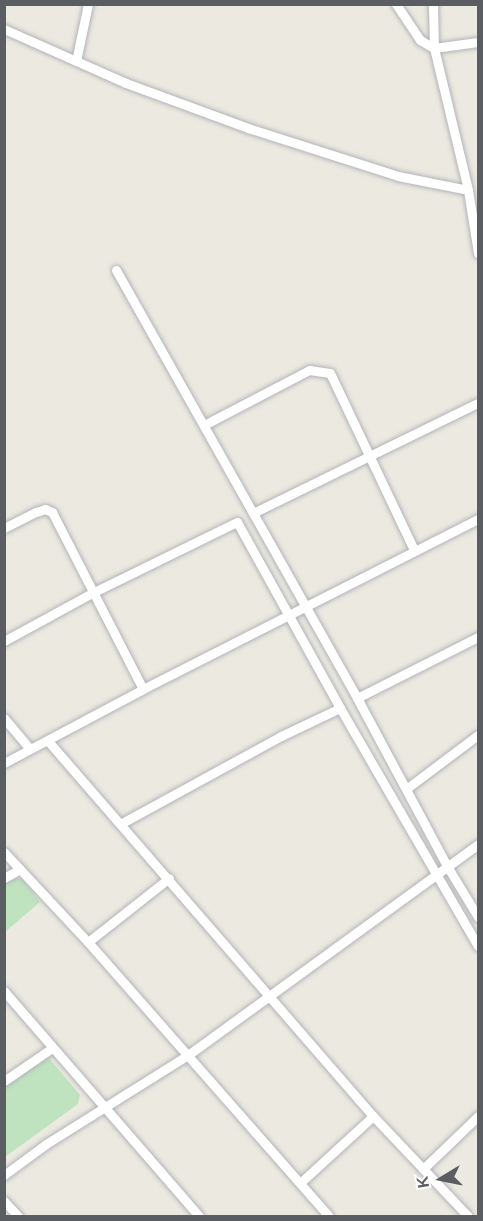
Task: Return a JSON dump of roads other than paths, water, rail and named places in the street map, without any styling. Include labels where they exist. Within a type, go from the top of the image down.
[{"type":"street","points":[[76,61],[88,4]]},
{"type":"street","points":[[396,4],[420,40],[434,48],[478,42]]},
{"type":"street","points":[[433,4],[434,48],[468,190],[478,253]]},
{"type":"street","points":[[4,29],[137,87],[333,157],[398,176],[468,190]]},
{"type":"street","points":[[116,270],[357,698],[447,866],[478,917]]},
{"type":"street","points":[[204,425],[309,370],[330,373],[414,550]]},
{"type":"street","points":[[254,513],[478,404]]},
{"type":"street","points":[[4,528],[36,512],[45,509],[52,512],[143,688]]},
{"type":"street","points":[[4,763],[143,688],[478,519]]},
{"type":"street","points":[[4,641],[94,592],[237,522],[340,708],[478,946]]},
{"type":"street","points":[[357,698],[477,640]]},
{"type":"street","points":[[120,824],[281,736],[340,708]]},
{"type":"street","points":[[4,718],[30,749]]},
{"type":"street","points":[[406,789],[478,735]]},
{"type":"street","points":[[48,741],[373,1116],[468,1216]]},
{"type":"street","points":[[4,1175],[46,1144],[188,1055],[270,998],[478,844]]},
{"type":"street","points":[[4,852],[88,942],[329,1216]]},
{"type":"street","points":[[4,878],[20,869]]},
{"type":"street","points":[[88,942],[169,878]]},
{"type":"street","points":[[4,991],[199,1216]]},
{"type":"street","points":[[4,1081],[52,1048]]},
{"type":"street","points":[[300,1184],[373,1116]]},
{"type":"street","points":[[423,1169],[478,1116]]},
{"type":"street","points":[[4,1201],[18,1216]]}]
